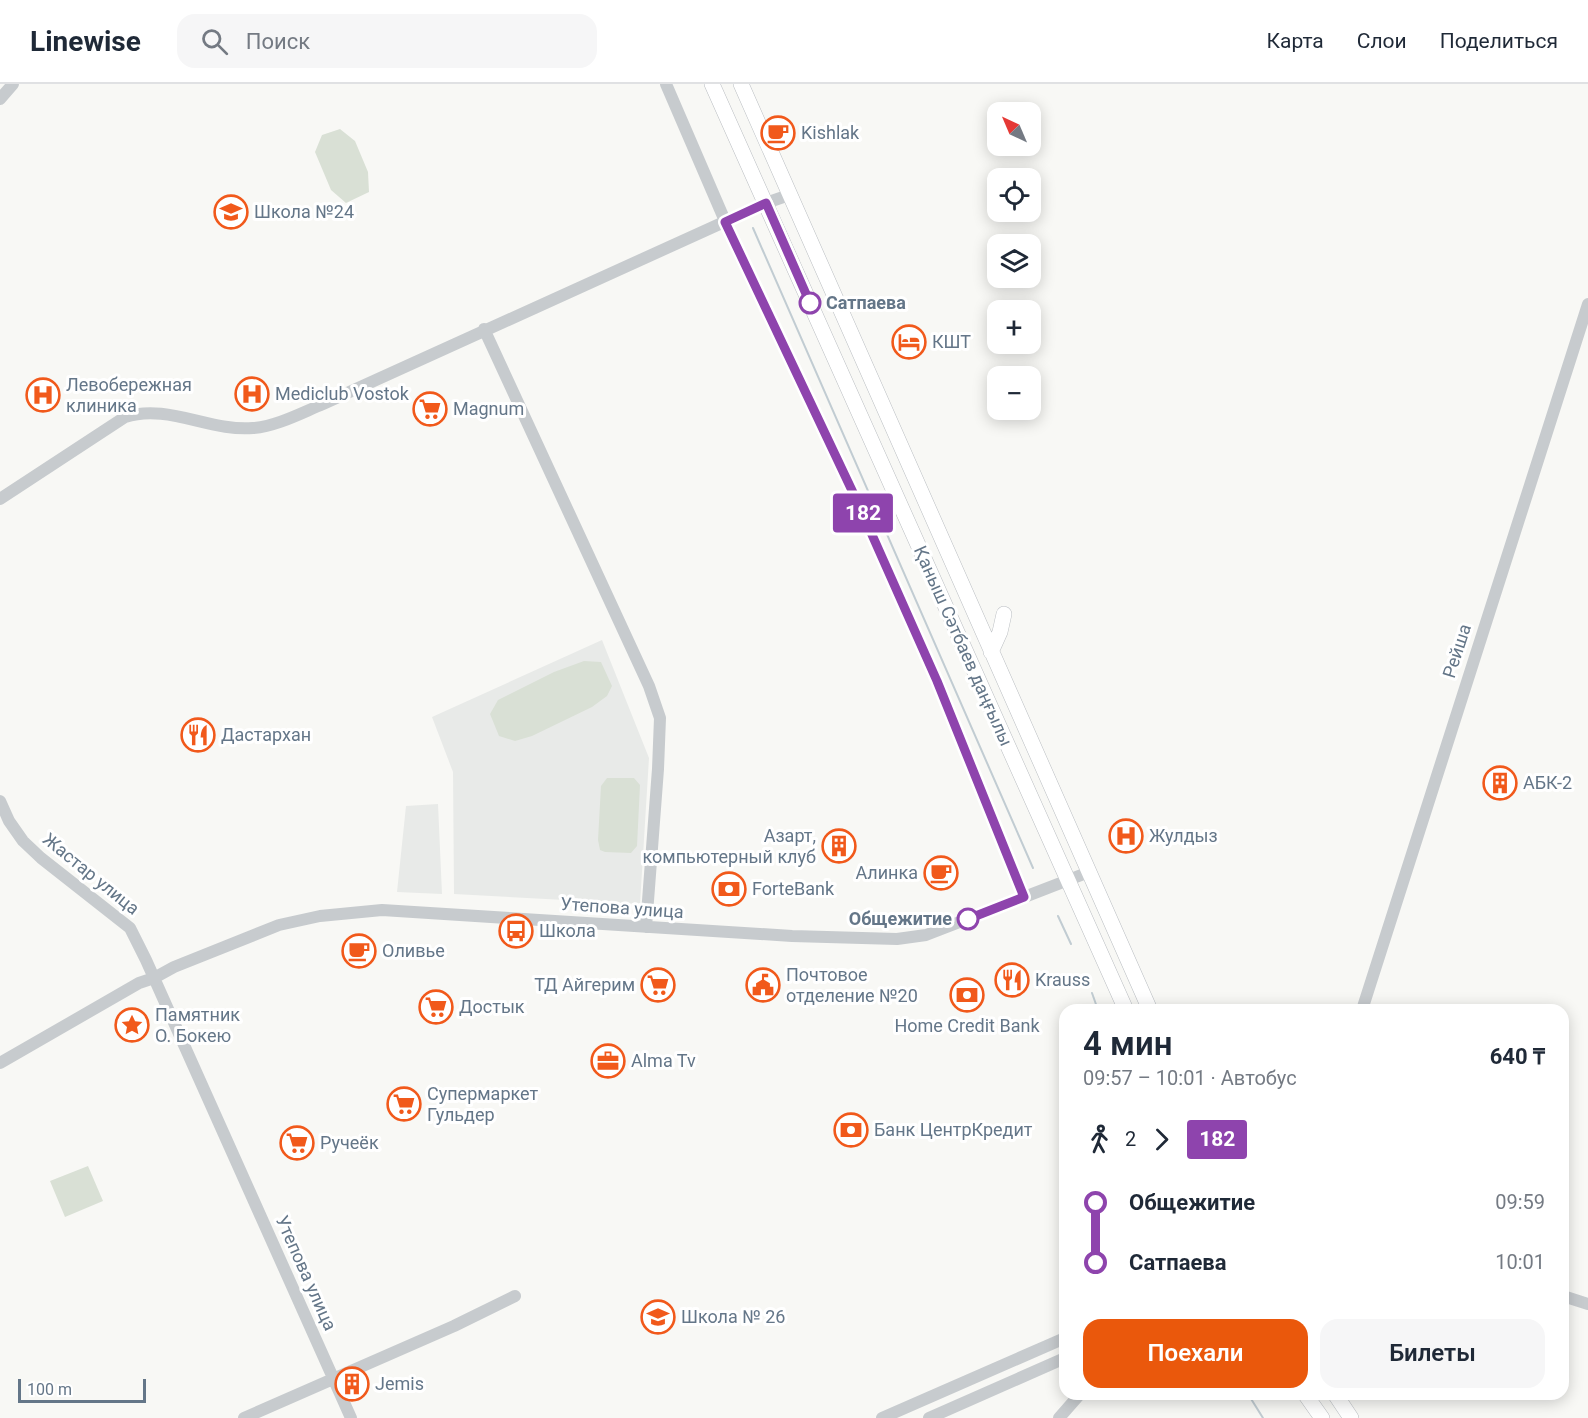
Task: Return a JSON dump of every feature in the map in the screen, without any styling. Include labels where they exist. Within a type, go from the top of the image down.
[{"type":"main road","name":"Қаныш Сәтбаев даңғылы","points":[[712,84],[1123,1004]]},
{"type":"main road","name":"Қаныш Сәтбаев даңғылы","points":[[741,84],[1147,1004]]},
{"type":"main road","points":[[991,652],[1000,632],[1004,614]]},
{"type":"main road","points":[[1309,1400],[1322,1418]]},
{"type":"main road","points":[[1340,1400],[1348,1414]]},
{"type":"street","points":[[0,99],[13,84]]},
{"type":"street","points":[[666,84],[725,222],[857,501],[937,681],[1024,897]]},
{"type":"street","points":[[0,499],[125,417],[141,411],[236,428],[253,428],[272,424],[323,404],[484,329],[766,203],[789,195]]},
{"type":"street","name":"Рейша","points":[[1364,1004],[1588,304]]},
{"type":"street","points":[[484,329],[649,686],[660,718],[646,927]]},
{"type":"street","name":"Жастар улица","points":[[0,801],[9,822],[23,841],[41,858],[130,928],[154,978]]},
{"type":"street","name":"Утепова улица","points":[[0,1063],[139,983],[264,931],[320,916],[382,910],[792,936],[897,939],[926,935],[1089,872]]},
{"type":"street","name":"Утепова улица","points":[[154,978],[351,1418]]},
{"type":"street","points":[[244,1418],[454,1326],[515,1296]]},
{"type":"street","points":[[1569,1298],[1586,1303]]},
{"type":"street","points":[[882,1418],[1059,1341]]},
{"type":"street","points":[[928,1418],[1059,1361]]},
{"type":"street","points":[[1059,1418],[1075,1400]]},
{"type":"shaded area","points":[[340,129],[355,141],[368,172],[369,192],[346,203],[331,190],[315,152],[322,135]]},
{"type":"shaded area","points":[[602,640],[649,758],[640,904],[454,894],[453,772],[432,717]]},
{"type":"shaded area","points":[[584,661],[601,662],[612,686],[607,696],[592,707],[532,736],[515,741],[499,736],[490,714],[498,700],[554,672]]},
{"type":"shaded area","points":[[607,778],[634,778],[640,785],[637,846],[631,853],[600,850],[598,840],[601,786]]},
{"type":"shaded area","points":[[438,804],[442,894],[397,892],[406,806]]},
{"type":"shaded area","points":[[88,1166],[103,1201],[65,1217],[50,1181]]},
{"type":"waterway","points":[[753,228],[1033,868]]},
{"type":"waterway","points":[[1058,916],[1071,944]]},
{"type":"waterway","points":[[1092,993],[1096,1004]]},
{"type":"waterway","points":[[1252,1400],[1263,1418]]},
{"type":"bus line","name":"182","points":[[810,303],[766,203],[725,222],[857,501],[937,681],[1024,897],[968,919]]},
{"type":"place","name":"Kishlak","points":[[778,133]]},
{"type":"place","name":"Школа №24","points":[[231,212]]},
{"type":"place","name":"Сатпаева","points":[[810,303]]},
{"type":"place","name":"КШТ","points":[[909,342]]},
{"type":"place","name":"Mediclub Vostok","points":[[252,394]]},
{"type":"place","name":"Левобережная клиника","points":[[43,395]]},
{"type":"place","name":"Magnum","points":[[430,409]]},
{"type":"place","name":"Дастархан","points":[[198,735]]},
{"type":"place","name":"АБК-2","points":[[1500,783]]},
{"type":"place","name":"Жулдыз","points":[[1126,836]]},
{"type":"place","name":"Азарт, компьютерный клуб","points":[[839,846]]},
{"type":"place","name":"Алинка","points":[[941,873]]},
{"type":"place","name":"ForteBank","points":[[729,889]]},
{"type":"place","name":"Общежитие","points":[[968,919]]},
{"type":"place","name":"Школа","points":[[516,931]]},
{"type":"place","name":"Оливье","points":[[359,951]]},
{"type":"place","name":"Krauss","points":[[1012,980]]},
{"type":"place","name":"ТД Айгерим","points":[[658,985]]},
{"type":"place","name":"Почтовое отделение №20","points":[[763,985]]},
{"type":"place","name":"Home Credit Bank","points":[[967,995]]},
{"type":"place","name":"Достык","points":[[436,1007]]},
{"type":"place","name":"Памятник О. Бокею","points":[[132,1025]]},
{"type":"place","name":"Alma Tv","points":[[608,1061]]},
{"type":"place","name":"Супермаркет Гульдер","points":[[404,1104]]},
{"type":"place","name":"Банк ЦентрКредит","points":[[851,1130]]},
{"type":"place","name":"Ручеёк","points":[[297,1143]]},
{"type":"place","name":"Школа № 26","points":[[658,1317]]},
{"type":"place","name":"Jemis","points":[[352,1384]]}]
